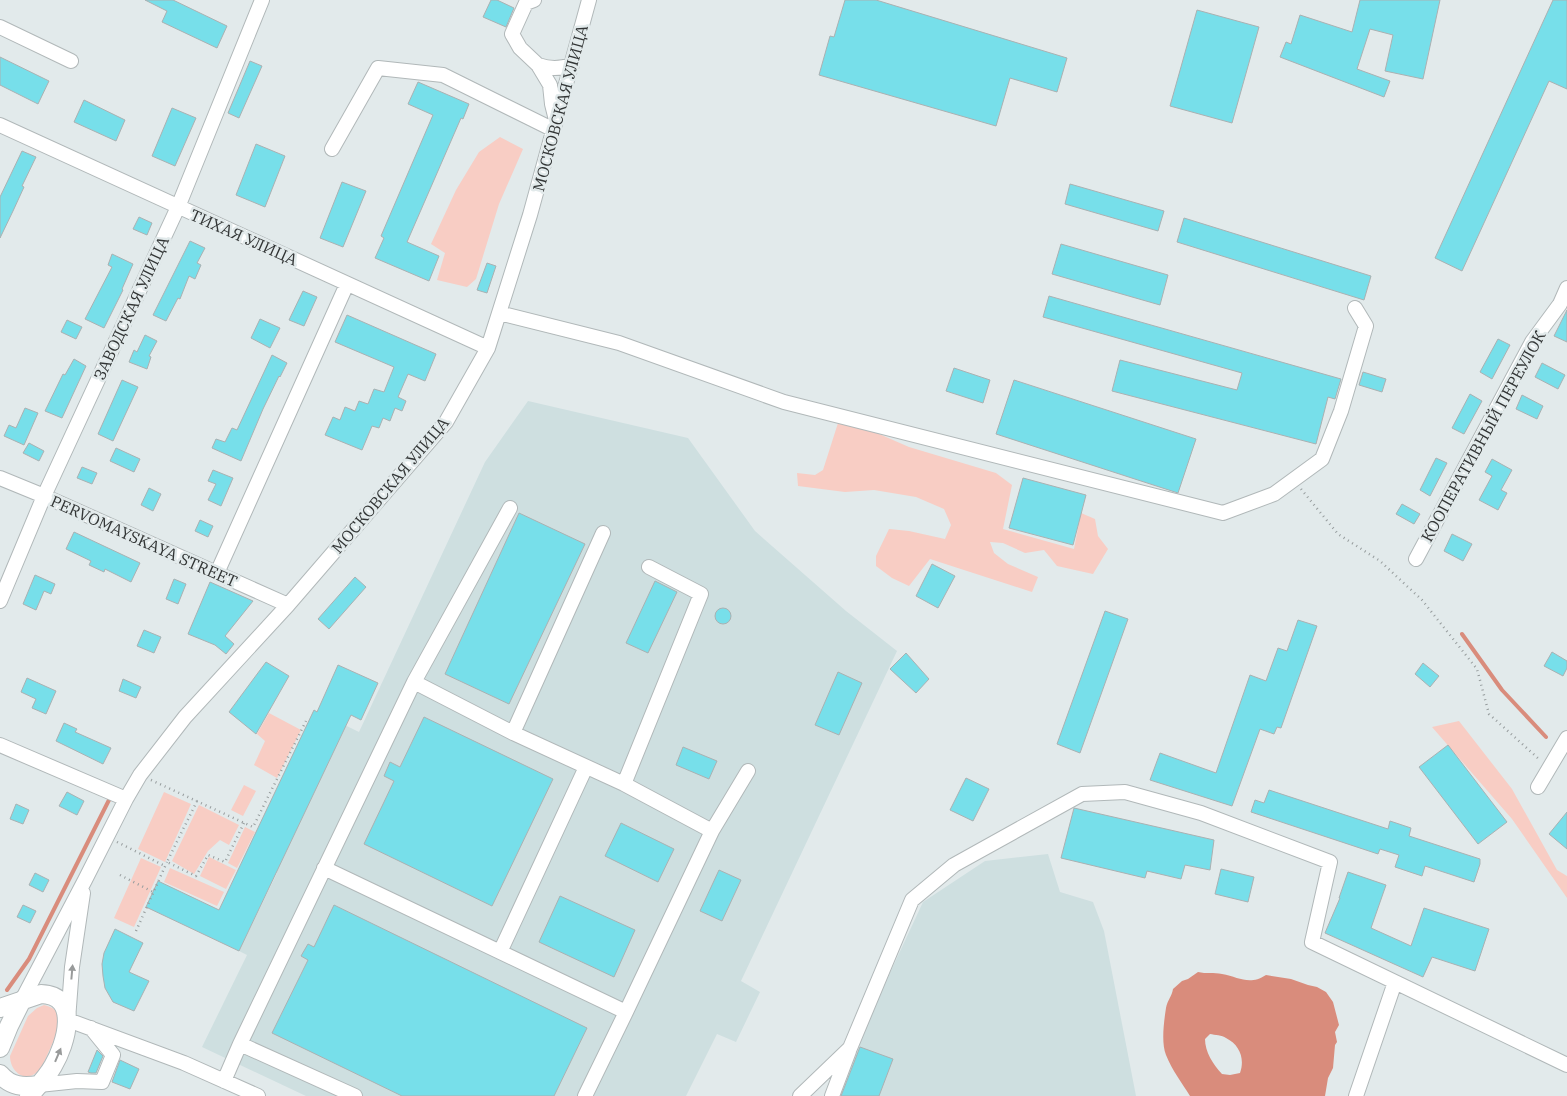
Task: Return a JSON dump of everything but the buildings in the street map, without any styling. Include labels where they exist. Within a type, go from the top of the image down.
[{"type":"main road","points":[[0,1008],[41,994],[48,994],[56,998],[64,1006],[68,1020]]},
{"type":"main road","name":"МОСКОВСКАЯ УЛИЦА","points":[[0,1048],[22,1000]]},
{"type":"main road","name":"МОСКОВСКАЯ УЛИЦА","points":[[34,1091],[54,1065],[61,1050],[68,1020]]},
{"type":"main road","points":[[0,1074],[9,1083],[34,1091]]},
{"type":"street","points":[[534,0],[526,3],[512,34],[520,48],[538,65],[550,85],[555,125]]},
{"type":"street","name":"МОСКОВСКАЯ УЛИЦА","points":[[22,1000],[140,775],[185,716],[288,605],[446,422],[488,348],[530,215],[589,0]]},
{"type":"street","name":"ЗАВОДСКАЯ УЛИЦА","points":[[0,601],[44,496],[178,206],[260,7]]},
{"type":"street","points":[[0,27],[71,61]]},
{"type":"street","points":[[538,65],[549,69],[572,65]]},
{"type":"street","points":[[332,148],[378,68],[443,75],[555,125]]},
{"type":"street","name":"ТИХАЯ УЛИЦА","points":[[0,125],[488,348]]},
{"type":"street","points":[[217,573],[347,284]]},
{"type":"street","name":"КООПЕРАТИВНЫЙ ПЕРЕУЛОК","points":[[1416,559],[1532,342],[1560,304],[1567,288]]},
{"type":"street","points":[[499,313],[619,344],[784,402],[1223,513],[1274,494],[1322,459],[1341,411],[1366,326],[1355,308]]},
{"type":"street","name":"PERVOMAYSKAYA STREET","points":[[0,478],[288,605]]},
{"type":"street","points":[[224,1081],[414,682],[510,508]]},
{"type":"street","points":[[512,733],[604,533]]},
{"type":"street","points":[[624,784],[701,594],[649,567]]},
{"type":"street","points":[[414,682],[512,733],[624,784],[712,831]]},
{"type":"street","points":[[1538,787],[1567,738]]},
{"type":"street","points":[[0,745],[126,799]]},
{"type":"street","points":[[500,952],[586,767]]},
{"type":"street","points":[[584,1096],[712,831],[748,771]]},
{"type":"street","points":[[832,1096],[912,900],[954,865],[1082,794],[1125,792],[1201,813],[1330,862],[1312,942],[1567,1065]]},
{"type":"street","points":[[324,868],[626,1012]]},
{"type":"street","name":"МОСКОВСКАЯ УЛИЦА","points":[[68,1020],[72,967],[85,880]]},
{"type":"street","points":[[1356,1096],[1395,982]]},
{"type":"street","points":[[68,1020],[184,1063],[258,1096]]},
{"type":"street","points":[[34,1091],[77,1082],[102,1082],[113,1055],[91,1028]]},
{"type":"street","points":[[240,1044],[355,1096]]},
{"type":"street","points":[[800,1096],[850,1048]]},
{"type":"path","points":[[1293,480],[1338,534],[1380,561],[1422,600],[1478,669],[1489,714],[1549,768]]},
{"type":"path","points":[[140,775],[253,827],[306,722]]},
{"type":"path","points":[[136,931],[196,801]]},
{"type":"path","points":[[106,837],[196,876],[208,855],[225,862],[244,823]]},
{"type":"path","points":[[120,875],[153,892]]},
{"type":"shaded area","points":[[500,137],[523,149],[499,204],[476,279],[467,287],[437,280],[445,253],[431,244],[456,190],[479,152]]},
{"type":"shaded area","points":[[528,401],[688,438],[755,531],[846,611],[897,651],[741,981],[760,992],[736,1042],[717,1034],[686,1096],[306,1096],[202,1047],[247,955],[239,951],[277,873],[244,858],[314,710],[359,732],[485,462]]},
{"type":"shaded area","points":[[838,423],[870,430],[909,447],[996,473],[1012,485],[1003,529],[1074,549],[1081,513],[1095,519],[1098,536],[1108,549],[1093,574],[1057,566],[1044,550],[1025,553],[1003,543],[990,542],[994,553],[1008,564],[1038,577],[1032,592],[930,559],[909,586],[892,578],[876,566],[876,556],[889,529],[909,531],[945,539],[951,525],[944,509],[916,497],[874,490],[845,492],[798,486],[797,473],[815,475],[823,470]]},
{"type":"shaded area","points":[[269,713],[301,730],[277,778],[254,765],[265,741],[257,734]]},
{"type":"shaded area","points":[[1459,721],[1512,789],[1557,870],[1567,876],[1567,898],[1512,819],[1432,727]]},
{"type":"shaded area","points":[[244,785],[256,791],[243,816],[231,810]]},
{"type":"shaded area","points":[[164,792],[191,804],[165,862],[138,849]]},
{"type":"shaded area","points":[[199,805],[239,825],[229,845],[220,840],[208,851],[194,874],[172,861]]},
{"type":"shaded area","points":[[245,827],[255,832],[237,868],[228,863]]},
{"type":"shaded area","points":[[1048,854],[1060,892],[1093,902],[1104,931],[1136,1096],[838,1096],[856,1046],[923,902],[985,861]]},
{"type":"shaded area","points":[[209,857],[236,870],[226,889],[200,876]]},
{"type":"shaded area","points":[[141,858],[161,867],[134,927],[114,918]]},
{"type":"shaded area","points":[[170,868],[224,892],[217,906],[164,882]]},
{"type":"shaded area","points":[[1198,972],[1219,973],[1244,980],[1254,980],[1266,975],[1291,979],[1317,987],[1326,992],[1333,1002],[1339,1025],[1335,1032],[1337,1042],[1335,1045],[1333,1068],[1328,1078],[1325,1096],[1190,1096],[1168,1061],[1164,1050],[1163,1038],[1167,1003],[1173,989],[1182,981]],"holes":[[[1210,1034],[1224,1037],[1235,1044],[1240,1053],[1242,1063],[1240,1073],[1222,1074],[1210,1058],[1205,1044],[1205,1039]]]},
{"type":"shaded area","points":[[44,1005],[57,1012],[59,1017],[58,1030],[38,1071],[31,1076],[22,1076],[12,1066],[10,1056],[28,1016]]},
{"type":"waterway","points":[[1462,634],[1502,690],[1546,737]]},
{"type":"waterway","points":[[7,990],[29,959],[111,796]]}]
